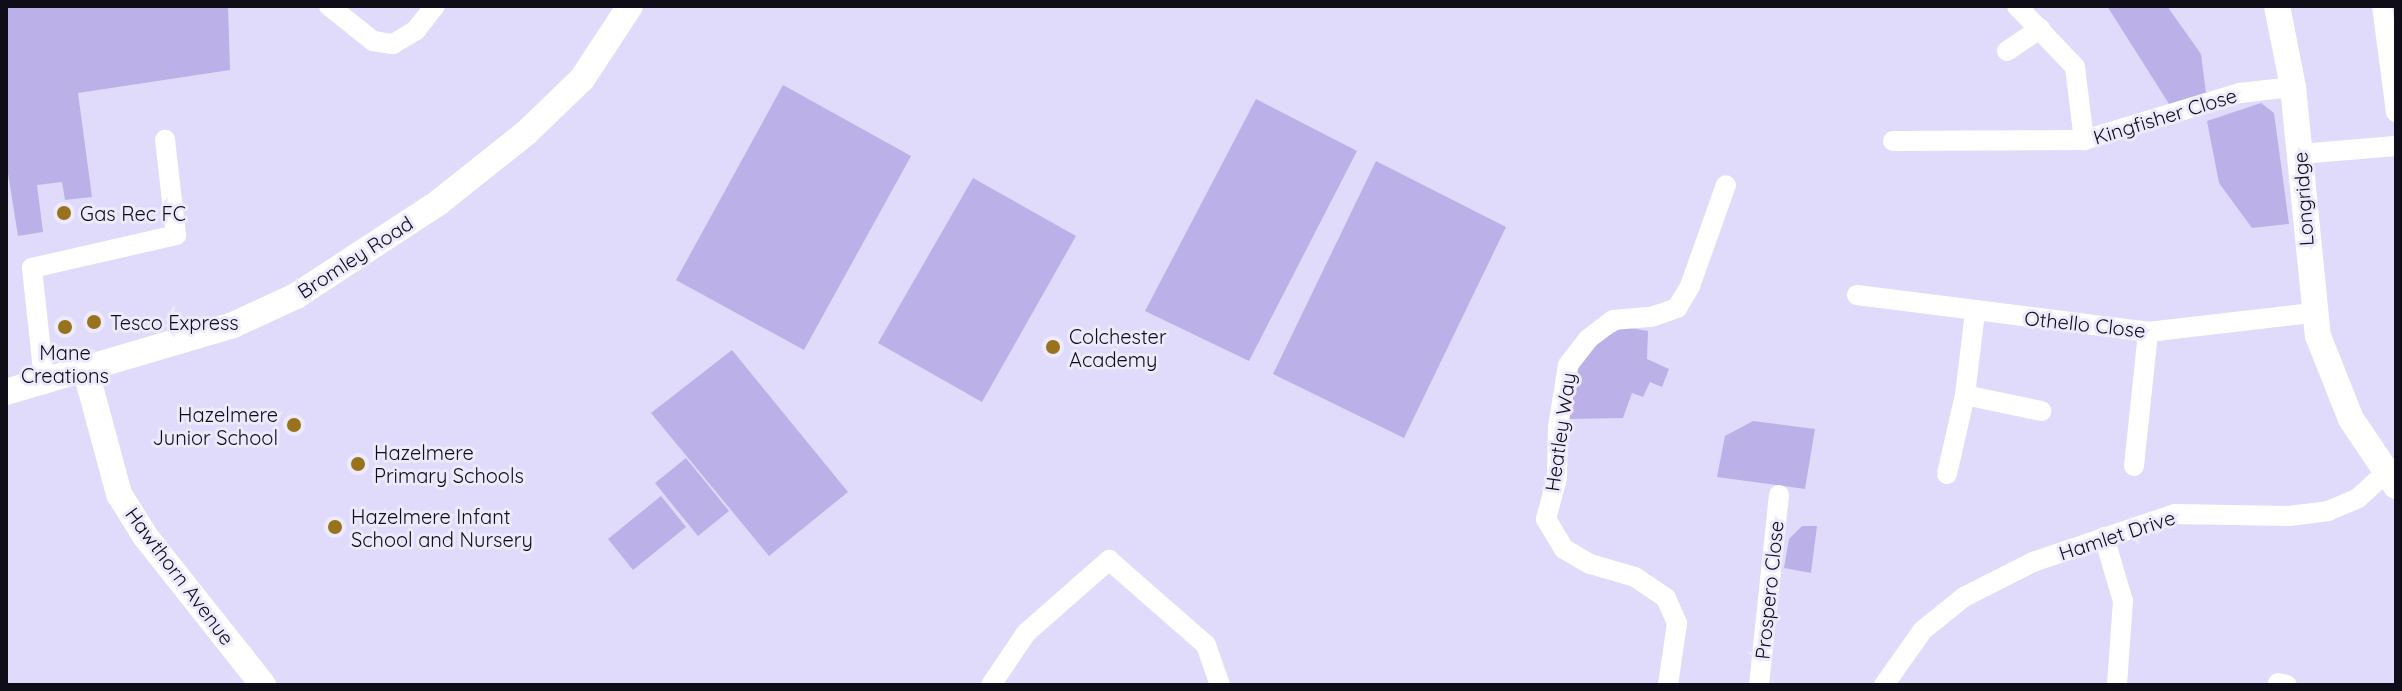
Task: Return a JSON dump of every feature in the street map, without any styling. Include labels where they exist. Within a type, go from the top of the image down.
[{"type":"street","points":[[329,6],[373,41],[393,44],[416,30],[435,6]]},
{"type":"street","name":"Bromley Road","points":[[6,392],[233,325],[296,296],[426,211],[564,99],[598,58],[630,6]]},
{"type":"street","points":[[2017,6],[2075,67],[2084,140]]},
{"type":"street","name":"Longridge","points":[[2277,6],[2293,87],[2313,313],[2337,390],[2391,479]]},
{"type":"street","points":[[2382,6],[2396,112]]},
{"type":"street","points":[[2007,51],[2040,29]]},
{"type":"street","name":"Kingfisher Close","points":[[1893,141],[2084,140],[2240,93],[2293,87]]},
{"type":"street","points":[[44,379],[32,268],[176,235],[165,140]]},
{"type":"street","points":[[2300,154],[2396,146]]},
{"type":"street","name":"Heatley Way","points":[[1668,685],[1677,623],[1666,598],[1635,577],[1590,564],[1564,549],[1546,519],[1557,478],[1558,427],[1568,365],[1588,339],[1613,320],[1651,317],[1677,308],[1690,286],[1726,185]]},
{"type":"street","name":"Othello Close","points":[[1857,295],[2148,332],[2313,313]]},
{"type":"street","points":[[1947,474],[1965,395],[1975,312]]},
{"type":"street","points":[[2134,466],[2148,332]]},
{"type":"street","name":"Hawthorn Avenue","points":[[85,368],[119,494],[145,536],[263,685]]},
{"type":"street","points":[[1965,395],[2041,411]]},
{"type":"street","name":"Hamlet Drive","points":[[1884,685],[1923,630],[1964,597],[2033,562],[2175,514],[2289,516],[2328,511],[2391,479]]},
{"type":"street","name":"Prospero Close","points":[[1759,685],[1779,495]]},
{"type":"street","points":[[2104,537],[2123,601],[2117,685]]},
{"type":"street","points":[[991,685],[1026,633],[1109,560],[1206,645],[1220,685]]},
{"type":"shaded area","points":[[6,6],[228,6],[230,70],[78,93],[92,197],[65,200],[62,182],[37,185],[43,232],[18,236],[6,161]]},
{"type":"shaded area","points":[[2107,6],[2167,6],[2201,54],[2206,93],[2171,107]]},
{"type":"shaded area","points":[[783,85],[911,156],[804,350],[676,280]]},
{"type":"shaded area","points":[[1256,99],[1357,151],[1249,361],[1145,311]]},
{"type":"shaded area","points":[[2261,103],[2274,113],[2289,224],[2252,228],[2219,183],[2207,121]]},
{"type":"shaded area","points":[[1376,161],[1506,227],[1404,438],[1273,374]]},
{"type":"shaded area","points":[[973,178],[1076,236],[982,402],[878,343]]},
{"type":"shaded area","points":[[1624,327],[1648,331],[1647,359],[1669,369],[1662,387],[1650,382],[1643,397],[1632,393],[1623,418],[1568,419],[1579,366],[1598,341]]},
{"type":"shaded area","points":[[732,350],[848,492],[769,556],[651,413]]},
{"type":"shaded area","points":[[1753,421],[1815,429],[1805,489],[1717,477],[1725,436]]},
{"type":"shaded area","points":[[686,458],[729,511],[698,536],[655,483]]},
{"type":"shaded area","points":[[661,496],[686,527],[633,570],[608,539]]},
{"type":"shaded area","points":[[1802,526],[1817,526],[1811,573],[1784,568],[1789,539]]},
{"type":"place","name":"Gas Rec FC","points":[[64,213]]},
{"type":"place","name":"Tesco Express","points":[[94,322]]},
{"type":"place","name":"Mane Creations","points":[[65,327]]},
{"type":"place","name":"Colchester Academy","points":[[1053,347]]},
{"type":"place","name":"Hazelmere Junior School","points":[[294,425]]},
{"type":"place","name":"Hazelmere Primary Schools","points":[[358,464]]},
{"type":"place","name":"Hazelmere Infant School and Nursery","points":[[335,527]]}]
